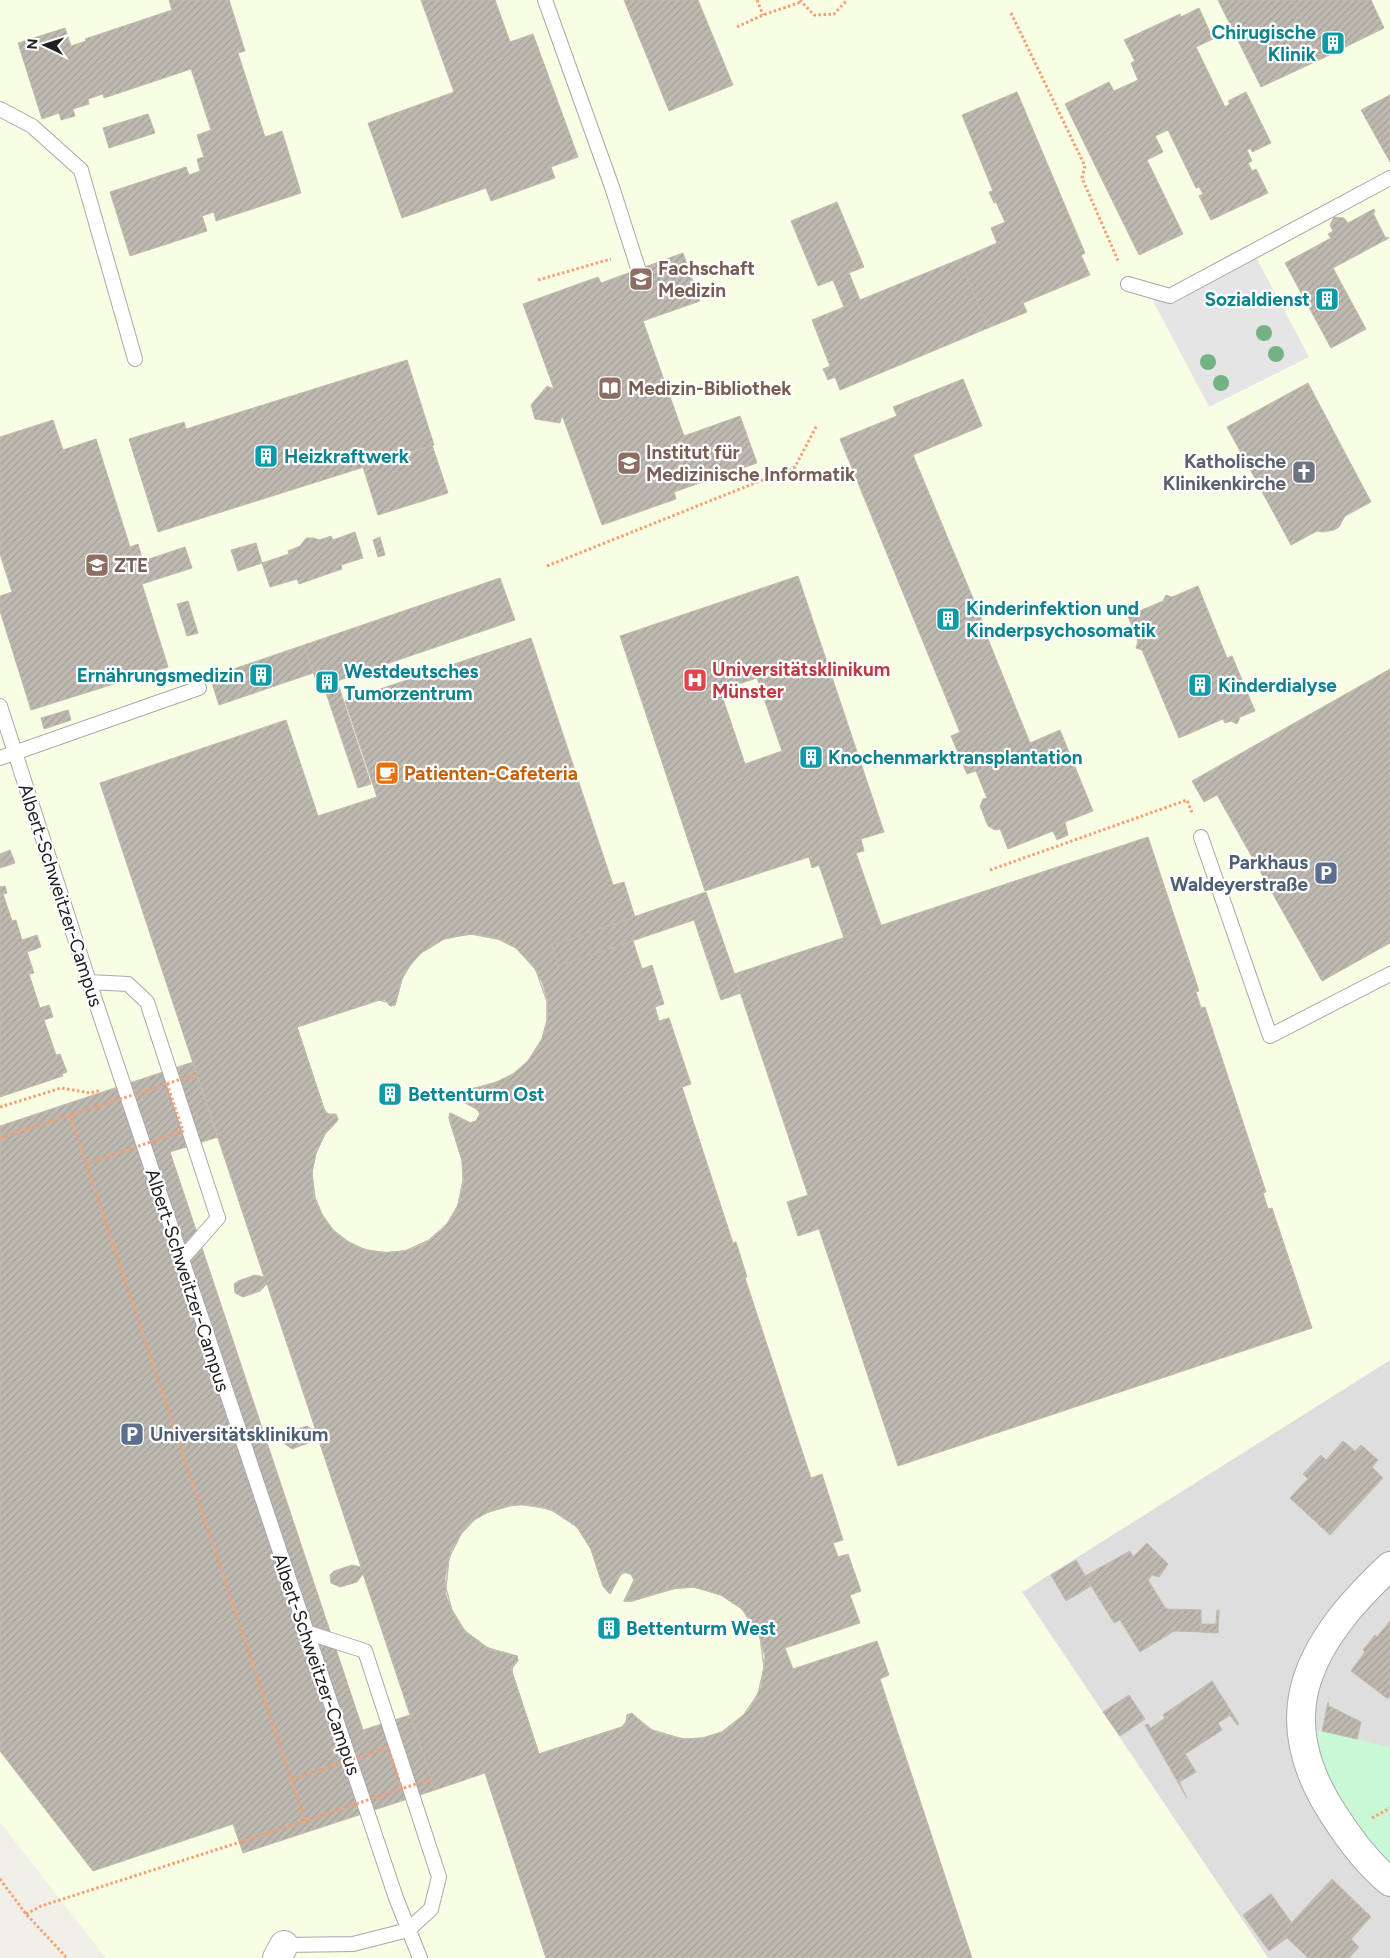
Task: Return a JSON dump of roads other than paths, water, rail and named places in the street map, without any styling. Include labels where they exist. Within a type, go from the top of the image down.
[{"type":"street","points":[[1390,1566],[1354,1603],[1319,1652],[1303,1692],[1301,1715],[1301,1736],[1305,1759],[1314,1781],[1347,1835],[1362,1855],[1390,1882]]},
{"type":"lane","points":[[545,0],[638,268]]},
{"type":"lane","points":[[0,109],[32,126],[81,170],[135,359]]},
{"type":"lane","points":[[1128,284],[1170,296],[1390,178]]},
{"type":"lane","points":[[0,758],[200,688]]},
{"type":"lane","name":"Albert-Schweitzer-Campus","points":[[0,706],[181,1260],[380,1853],[420,1958]]},
{"type":"lane","points":[[1201,837],[1270,1036],[1390,974]]},
{"type":"lane","points":[[89,982],[128,984],[147,1002],[163,1049],[218,1218],[181,1260]]},
{"type":"lane","points":[[280,1952],[353,1944],[408,1930],[431,1908],[439,1877],[365,1651],[306,1632]]},
{"type":"place","name":"Chirugische Klinik","points":[[1333,43]]},
{"type":"place","name":"Fachschaft Medizin","points":[[641,279]]},
{"type":"place","name":"Sozialdienst","points":[[1327,299]]},
{"type":"place","name":"Medizin-Bibliothek","points":[[610,388]]},
{"type":"place","name":"Heizkraftwerk","points":[[266,456]]},
{"type":"place","name":"Institut für Medizinische Informatik","points":[[629,463]]},
{"type":"place","name":"Katholische Klinikenkirche","points":[[1304,472]]},
{"type":"place","name":"ZTE","points":[[97,565]]},
{"type":"place","name":"Kinderinfektion und Kinderpsychosomatik","points":[[948,619]]},
{"type":"place","name":"Ernährungsmedizin","points":[[261,675]]},
{"type":"place","name":"Universitätsklinikum Münster","points":[[695,680]]},
{"type":"place","name":"Westdeutsches Tumorzentrum","points":[[327,682]]},
{"type":"place","name":"Kinderdialyse","points":[[1200,685]]},
{"type":"place","name":"Knochenmarktransplantation","points":[[811,757]]},
{"type":"place","name":"Patienten-Cafeteria","points":[[387,773]]},
{"type":"place","name":"Parkhaus Waldeyerstraße","points":[[1326,873]]},
{"type":"place","name":"Bettenturm Ost","points":[[390,1094]]},
{"type":"place","name":"Universitätsklinikum","points":[[132,1434]]},
{"type":"place","name":"Bettenturm West","points":[[609,1628]]}]
